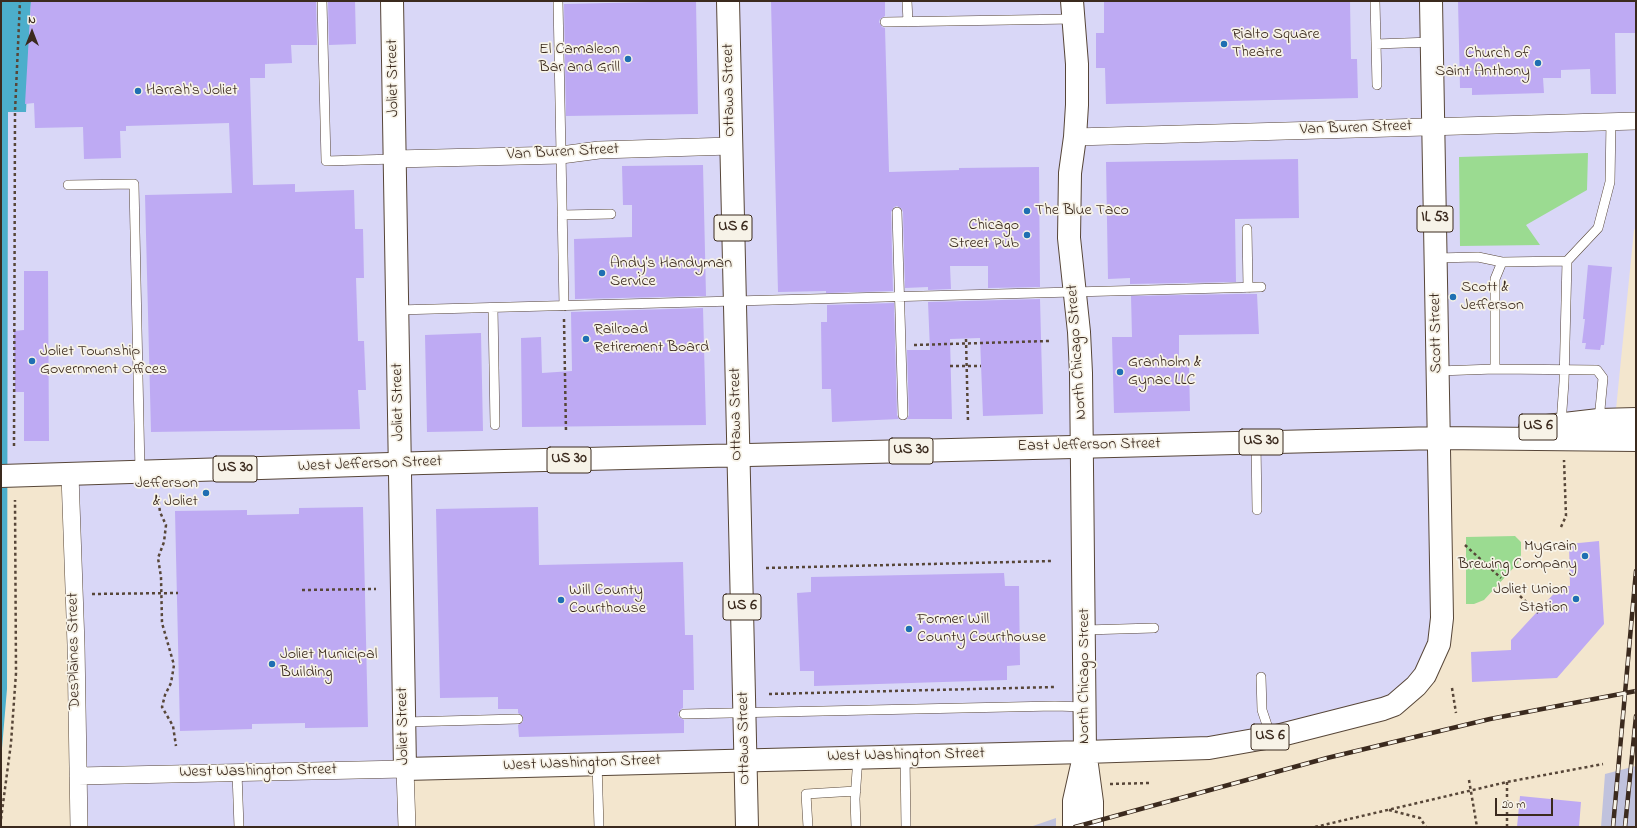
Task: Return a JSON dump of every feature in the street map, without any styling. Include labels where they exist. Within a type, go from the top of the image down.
[{"type":"main road","name":"Joliet Street","points":[[392,1],[405,769]]},
{"type":"main road","name":"Ottawa Street","points":[[728,1],[747,827]]},
{"type":"main road","name":"Scott Street","points":[[1271,737],[1394,705],[1416,686],[1424,675],[1440,644],[1442,618],[1431,1]]},
{"type":"main road","name":"North Chicago Street","points":[[1073,10],[1077,64],[1077,106],[1075,137],[1070,173],[1069,238],[1079,332],[1083,446],[1085,752]]},
{"type":"main road","name":"East Jefferson Street","points":[[1439,438],[1599,420],[1636,419]]},
{"type":"main road","name":"East Jefferson Street","points":[[738,455],[1439,438],[1636,440]]},
{"type":"main road","name":"West Jefferson Street","points":[[6,476],[738,455]]},
{"type":"main road","name":"US 6","points":[[1085,752],[1209,748],[1271,737]]},
{"type":"main road","name":"West Washington Street","points":[[405,769],[746,759],[1085,752]]},
{"type":"main road","points":[[1074,827],[1074,801],[1085,752]]},
{"type":"main road","points":[[1085,752],[1092,802],[1092,827]]},
{"type":"street","name":"Van Buren Street","points":[[1075,137],[1636,121]]},
{"type":"street","name":"Van Buren Street","points":[[395,159],[561,155],[599,150],[731,146]]},
{"type":"street","name":"DesPlaines Street","points":[[70,474],[76,645],[79,827]]},
{"type":"street","name":"West Washington Street","points":[[78,776],[405,769]]},
{"type":"street","name":"Joliet Street","points":[[405,769],[407,827]]},
{"type":"lane","points":[[322,1],[326,161],[395,159]]},
{"type":"lane","points":[[558,1],[564,306]]},
{"type":"lane","points":[[907,1],[910,22]]},
{"type":"lane","points":[[1375,1],[1377,85]]},
{"type":"lane","points":[[885,22],[1026,21],[1073,10]]},
{"type":"lane","points":[[1376,44],[1432,42]]},
{"type":"lane","points":[[1561,424],[1564,370],[1566,261],[1598,228],[1610,182],[1612,121]]},
{"type":"lane","points":[[68,185],[134,184],[140,472]]},
{"type":"lane","points":[[897,212],[903,415]]},
{"type":"lane","points":[[562,215],[611,214]]},
{"type":"lane","points":[[1247,229],[1248,288]]},
{"type":"lane","points":[[1436,258],[1478,257],[1502,262],[1566,261]]},
{"type":"lane","points":[[1495,369],[1495,279],[1502,262]]},
{"type":"lane","points":[[397,310],[1261,287]]},
{"type":"lane","points":[[493,308],[495,425]]},
{"type":"lane","points":[[1438,371],[1495,369],[1597,370],[1603,378],[1599,420]]},
{"type":"lane","points":[[1256,442],[1257,510]]},
{"type":"lane","points":[[1085,630],[1154,628]]},
{"type":"lane","points":[[1261,677],[1262,710],[1271,737]]},
{"type":"lane","points":[[684,714],[1055,706],[1085,707]]},
{"type":"lane","points":[[404,722],[518,719]]},
{"type":"lane","points":[[905,756],[906,827]]},
{"type":"lane","points":[[856,827],[858,757]]},
{"type":"lane","points":[[597,764],[599,827]]},
{"type":"lane","points":[[237,773],[239,827]]},
{"type":"lane","points":[[808,827],[806,794],[856,791]]},
{"type":"path","points":[[14,446],[15,112],[20,1]]},
{"type":"path","points":[[564,306],[566,432]]},
{"type":"path","points":[[966,338],[968,422]]},
{"type":"path","points":[[901,345],[1049,341]]},
{"type":"path","points":[[950,366],[981,366]]},
{"type":"path","points":[[1561,527],[1566,516],[1564,460]]},
{"type":"path","points":[[158,496],[160,512],[166,525],[164,542],[158,558],[162,593],[162,623],[174,665],[171,683],[165,695],[162,707],[173,726],[176,746]]},
{"type":"path","points":[[1,819],[11,743],[16,672],[15,500]]},
{"type":"path","points":[[1465,545],[1501,578]]},
{"type":"path","points":[[766,568],[1052,561]]},
{"type":"path","points":[[302,590],[376,589]]},
{"type":"path","points":[[92,594],[178,593]]},
{"type":"path","points":[[1520,596],[1538,613]]},
{"type":"path","points":[[769,694],[1055,687]]},
{"type":"path","points":[[1452,688],[1456,713]]},
{"type":"path","points":[[1315,827],[1507,782],[1603,764]]},
{"type":"path","points":[[1469,780],[1477,827]]},
{"type":"path","points":[[1507,782],[1507,827]]},
{"type":"path","points":[[1114,784],[1149,783]]},
{"type":"path","points":[[1388,810],[1420,818],[1426,827]]},
{"type":"shaded area","points":[[31,1],[388,1],[396,460],[7,472],[8,112],[26,111]]},
{"type":"shaded area","points":[[393,1],[1636,1],[1636,228],[1634,230],[1614,429],[403,460]]},
{"type":"shaded area","points":[[1438,439],[1438,643],[1395,702],[1210,744],[399,763],[401,827],[81,827],[71,477]]},
{"type":"shaded area","points":[[1636,766],[1636,827],[1601,827],[1605,774]]},
{"type":"shaded area","points":[[1056,818],[1056,827],[1030,827]]},
{"type":"green space","points":[[1588,153],[1587,190],[1526,225],[1540,245],[1460,246],[1459,157]]},
{"type":"green space","points":[[1515,536],[1521,542],[1521,555],[1518,563],[1484,600],[1474,604],[1466,604],[1466,537]]},
{"type":"water","points":[[1,1],[31,1],[26,112],[8,112],[7,689],[1,760]]},
{"type":"building","points":[[31,1],[316,1],[317,45],[291,45],[292,63],[265,64],[265,78],[250,78],[253,185],[295,184],[295,192],[354,190],[355,229],[363,229],[364,278],[356,278],[358,341],[364,341],[366,390],[358,390],[360,429],[151,432],[145,195],[232,193],[229,123],[126,126],[126,131],[120,131],[121,158],[84,159],[83,127],[35,128],[34,103],[25,104]]},
{"type":"building","points":[[328,1],[355,1],[356,44],[329,45]]},
{"type":"building","points":[[696,1],[698,114],[566,116],[564,4]]},
{"type":"building","points":[[771,1],[885,1],[885,16],[880,19],[879,22],[882,27],[885,28],[889,172],[959,170],[959,168],[1039,167],[1040,287],[988,288],[988,266],[950,266],[951,289],[928,290],[928,287],[905,288],[903,212],[902,209],[897,206],[894,207],[891,212],[893,291],[826,293],[826,291],[778,292]]},
{"type":"building","name":"Rialto Square Theatre","points":[[1104,1],[1350,1],[1351,59],[1357,59],[1358,98],[1106,104],[1105,68],[1096,68],[1096,33],[1104,33]]},
{"type":"building","points":[[1458,1],[1636,1],[1636,33],[1615,33],[1616,94],[1591,94],[1590,69],[1561,70],[1561,78],[1543,78],[1544,93],[1472,95],[1472,88],[1460,88]]},
{"type":"building","points":[[1298,159],[1299,218],[1235,219],[1236,282],[1130,284],[1130,278],[1108,279],[1106,162]]},
{"type":"building","points":[[703,165],[706,296],[575,299],[574,239],[632,237],[632,205],[623,205],[622,166]]},
{"type":"building","points":[[1588,265],[1612,267],[1604,345],[1601,345],[1600,350],[1585,349],[1586,343],[1582,343]]},
{"type":"building","name":"Joliet Township Government Offices","points":[[24,271],[48,271],[49,441],[24,441],[24,392],[15,392],[14,331],[24,330]]},
{"type":"building","points":[[1257,294],[1259,334],[1179,335],[1179,365],[1189,365],[1190,411],[1114,413],[1112,337],[1132,337],[1131,296]]},
{"type":"building","points":[[1040,299],[1043,414],[983,416],[980,338],[950,339],[952,419],[907,419],[909,415],[907,350],[930,350],[928,302]]},
{"type":"building","points":[[894,303],[897,415],[899,419],[832,422],[831,389],[822,389],[821,322],[827,322],[827,305]]},
{"type":"building","points":[[703,308],[706,425],[522,427],[521,338],[541,337],[542,373],[572,371],[571,312]]},
{"type":"building","points":[[481,333],[483,431],[427,432],[425,335]]},
{"type":"building","name":"Joliet Municipal Building","points":[[363,507],[368,727],[305,728],[305,723],[252,724],[252,729],[180,731],[175,511],[247,510],[247,515],[299,514],[299,508]]},
{"type":"building","name":"Will County Courthouse","points":[[538,507],[539,565],[683,562],[685,635],[693,635],[694,690],[683,690],[683,708],[678,714],[679,717],[684,720],[684,733],[519,737],[518,725],[523,722],[523,716],[518,713],[518,709],[498,709],[498,697],[440,698],[436,509]]},
{"type":"building","name":"Joliet Union Station","points":[[1599,541],[1604,624],[1557,678],[1472,682],[1471,652],[1511,650],[1511,640],[1561,586],[1570,586],[1569,544]]},
{"type":"building","name":"Former Will County Courthouse","points":[[1004,573],[1005,586],[1019,586],[1020,665],[1007,666],[1007,680],[814,686],[814,671],[800,671],[797,593],[811,592],[811,577]]},
{"type":"building","points":[[1520,796],[1581,802],[1579,827],[1517,827]]},
{"type":"railway","points":[[1613,827],[1636,571]]},
{"type":"railway","points":[[1075,827],[1327,758],[1490,719],[1636,691]]},
{"type":"railway","points":[[1625,827],[1636,716]]},
{"type":"place","name":"Rialto Square Theatre","points":[[1224,44]]},
{"type":"place","name":"El Camaleon Bar and Grill","points":[[628,59]]},
{"type":"place","name":"Church of Saint Anthony","points":[[1538,63]]},
{"type":"place","name":"Harrah's Joliet","points":[[138,91]]},
{"type":"place","name":"The Blue Taco","points":[[1027,211]]},
{"type":"place","name":"Chicago Street Pub","points":[[1027,235]]},
{"type":"place","name":"Andy's Handyman Service","points":[[602,273]]},
{"type":"place","name":"Scott & Jefferson","points":[[1453,297]]},
{"type":"place","name":"Railroad Retirement Board","points":[[586,339]]},
{"type":"place","name":"Joliet Township Government Offices","points":[[32,361]]},
{"type":"place","name":"Granholm & Gynac LLC","points":[[1120,372]]},
{"type":"place","name":"Jefferson & Joliet","points":[[206,493]]},
{"type":"place","name":"MyGrain Brewing Company","points":[[1585,556]]},
{"type":"place","name":"Joliet Union Station","points":[[1576,599]]},
{"type":"place","name":"Will County Courthouse","points":[[561,600]]},
{"type":"place","name":"Former Will County Courthouse","points":[[909,629]]},
{"type":"place","name":"Joliet Municipal Building","points":[[272,664]]}]
